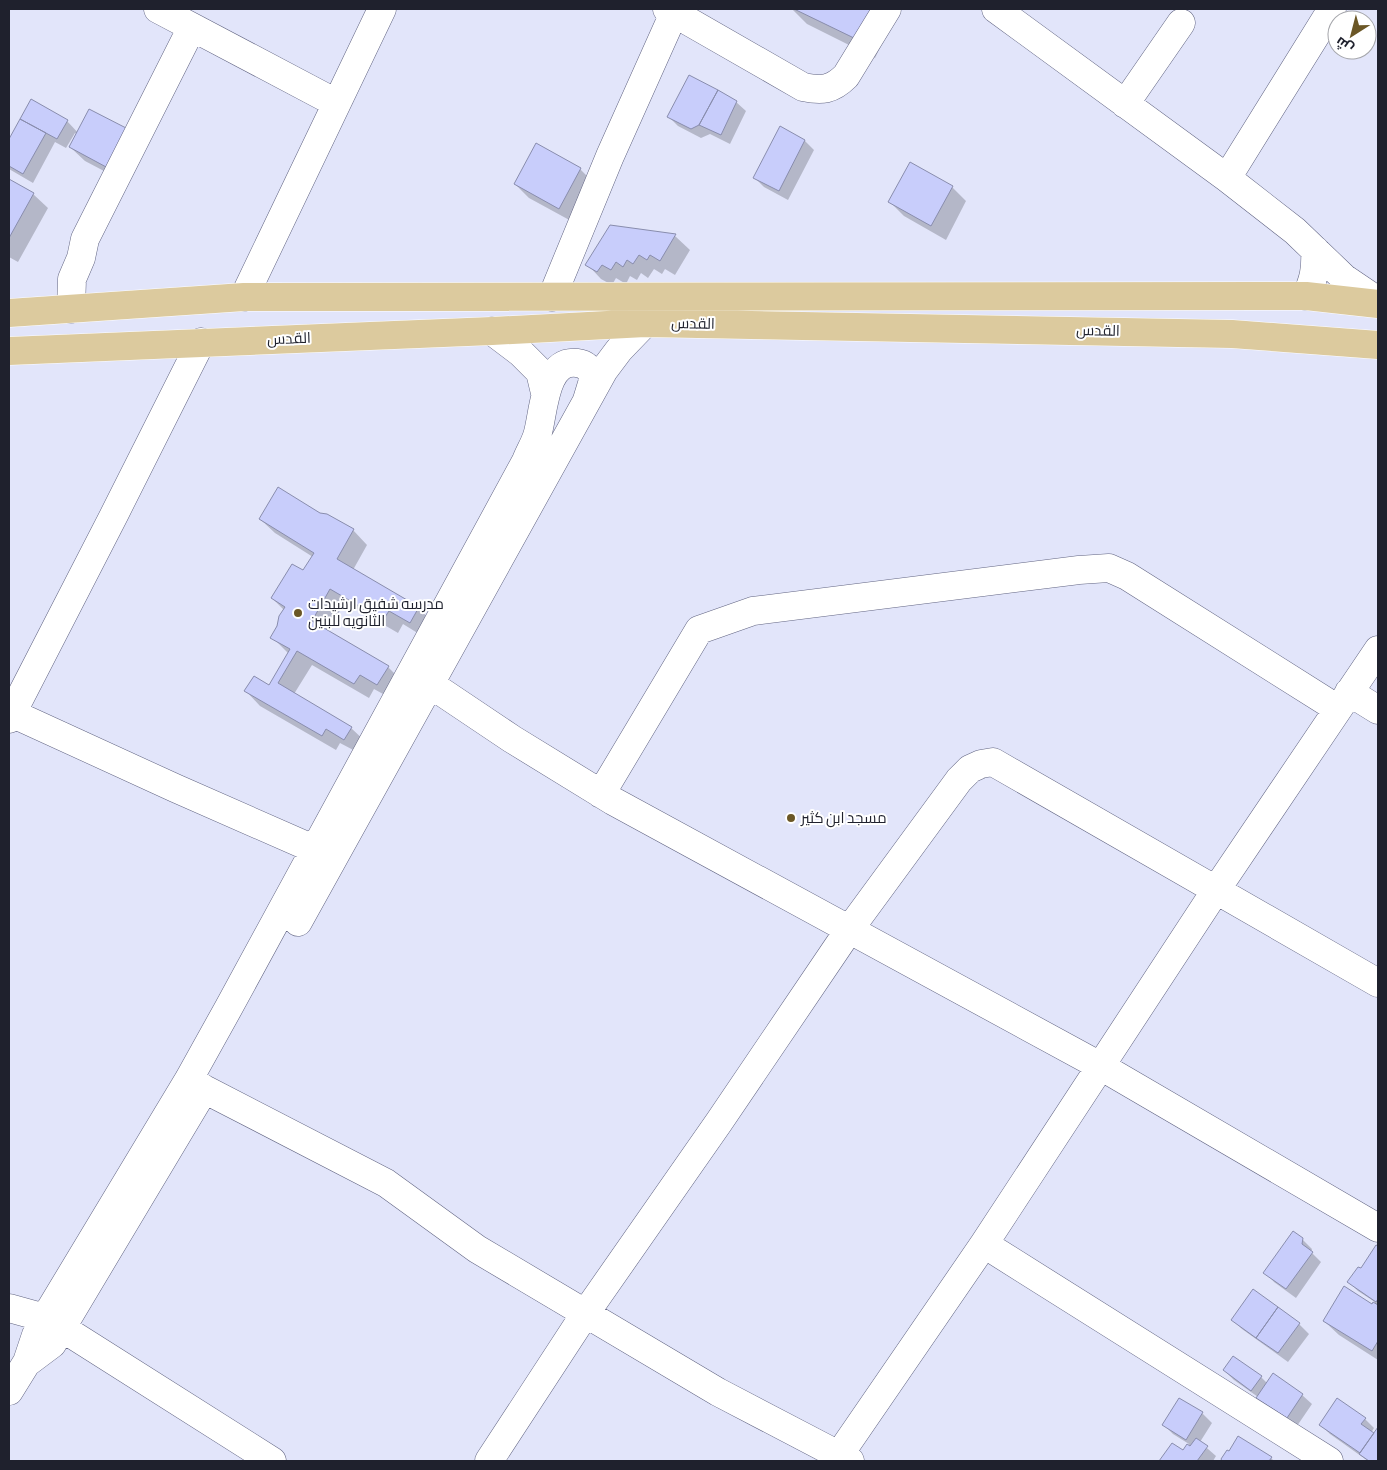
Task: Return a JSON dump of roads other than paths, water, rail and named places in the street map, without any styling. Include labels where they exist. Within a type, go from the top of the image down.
[{"type":"main road","name":"القدس","points":[[9,312],[244,297],[1306,296],[1378,302]]},
{"type":"main road","name":"القدس","points":[[9,351],[645,323],[1232,334],[1378,345]]},
{"type":"street","points":[[158,9],[336,103]]},
{"type":"street","points":[[244,297],[382,9]]},
{"type":"street","points":[[552,297],[670,11],[803,87],[817,90],[838,84],[846,76],[887,9]]},
{"type":"street","points":[[996,9],[1228,178],[1295,231],[1344,278],[1378,302]]},
{"type":"street","points":[[1228,178],[1332,9]]},
{"type":"street","points":[[1126,104],[1181,23]]},
{"type":"street","points":[[71,309],[72,279],[81,258],[85,239],[192,27]]},
{"type":"street","points":[[1306,296],[1314,278],[1315,250]]},
{"type":"street","points":[[324,853],[430,684],[604,370],[645,323]]},
{"type":"street","points":[[492,331],[521,353],[540,372],[545,393]]},
{"type":"street","points":[[201,342],[10,715],[324,853]]},
{"type":"street","points":[[9,1391],[49,1331],[196,1084],[324,853],[526,461],[537,437],[542,418],[545,393],[554,374],[561,367],[568,363],[578,363],[591,370],[594,377],[586,400]]},
{"type":"street","points":[[601,794],[700,630],[753,611],[1079,570],[1109,568],[1127,576],[1343,700],[1378,710]]},
{"type":"street","points":[[196,1084],[386,1183],[477,1249],[718,1392],[842,1459],[1102,1067],[1216,890],[1378,650]]},
{"type":"street","points":[[430,684],[512,739],[601,794],[1102,1067],[1378,1228]]},
{"type":"street","points":[[489,1461],[585,1314],[720,1122],[849,930],[948,794],[970,769],[981,764],[993,762],[1378,982]]},
{"type":"street","points":[[984,1244],[1330,1461]]},
{"type":"street","points":[[11,1309],[272,1461]]},
{"type":"street","points":[[49,1331],[244,1461]]},
{"type":"place","name":"مدرسه شفيق ارشيدات الثانويه للبنين","points":[[298,613]]},
{"type":"place","name":"مسجد ابن كثير","points":[[791,818]]}]
